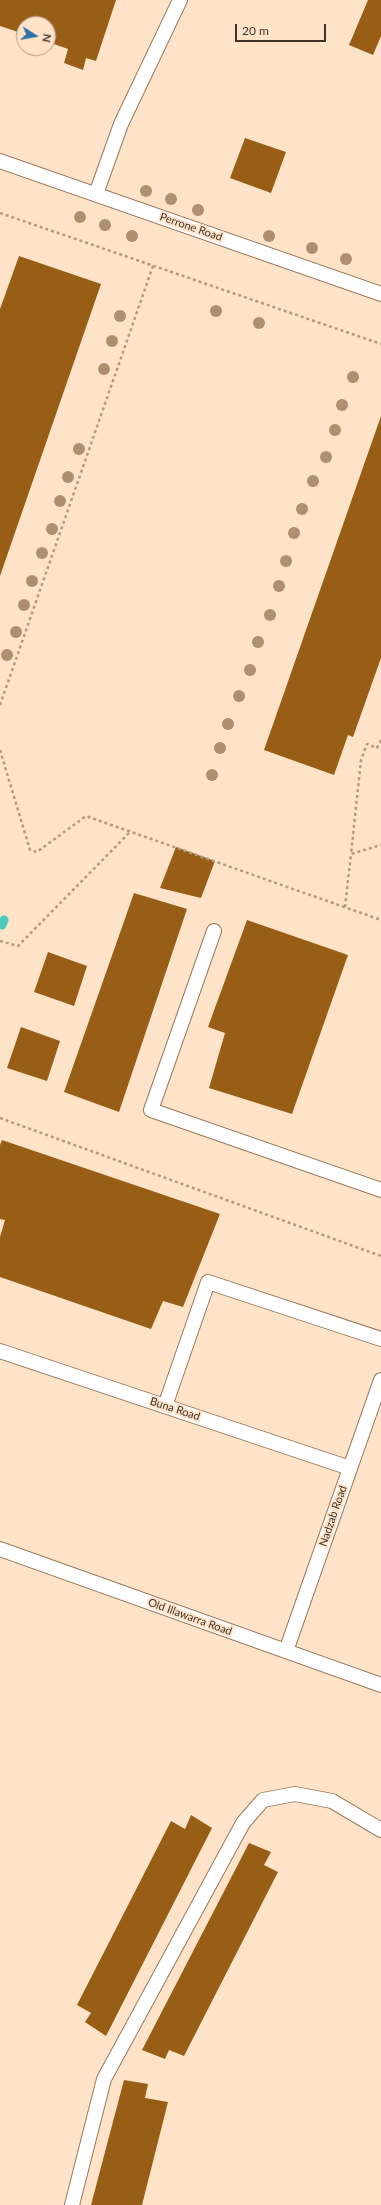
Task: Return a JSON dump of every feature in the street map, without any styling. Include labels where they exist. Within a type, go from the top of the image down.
[{"type":"lane","points":[[96,194],[120,124],[180,0]]},
{"type":"lane","name":"Perrone Road","points":[[0,161],[381,294]]},
{"type":"lane","points":[[214,931],[151,1110],[381,1190]]},
{"type":"lane","points":[[165,1406],[208,1282],[381,1339]]},
{"type":"lane","name":"Buna Road","points":[[0,1351],[350,1468]]},
{"type":"lane","name":"Nadzab Road","points":[[286,1652],[381,1380]]},
{"type":"lane","name":"Old Illawarra Road","points":[[0,1549],[381,1685]]},
{"type":"lane","points":[[72,2205],[104,2079],[243,1823],[263,1800],[295,1794],[332,1800],[381,1830]]},
{"type":"path","points":[[0,213],[381,344]]},
{"type":"path","points":[[0,705],[153,266]]},
{"type":"path","points":[[344,907],[361,760],[367,744],[377,748],[381,740]]},
{"type":"path","points":[[0,750],[30,850],[37,852],[86,816],[381,920]]},
{"type":"path","points":[[0,941],[18,946],[131,831]]},
{"type":"path","points":[[351,854],[381,845]]},
{"type":"path","points":[[0,1118],[381,1256]]},
{"type":"building","points":[[0,0],[116,0],[96,61],[86,58],[83,70],[64,63],[68,49],[56,45],[56,16],[16,16],[16,31],[0,26]]},
{"type":"building","points":[[368,0],[381,0],[381,36],[373,55],[349,45]]},
{"type":"building","points":[[245,138],[286,152],[271,193],[230,178]]},
{"type":"building","points":[[19,256],[101,284],[0,576],[0,309]]},
{"type":"building","points":[[381,416],[381,658],[353,737],[348,735],[334,775],[264,750]]},
{"type":"building","points":[[176,847],[215,861],[201,898],[160,888]]},
{"type":"building","points":[[134,893],[187,909],[119,1112],[64,1092]]},
{"type":"building","points":[[247,920],[348,955],[292,1114],[209,1088],[225,1033],[208,1027]]},
{"type":"building","points":[[48,952],[87,966],[74,1006],[34,992]]},
{"type":"building","points":[[21,1027],[60,1041],[47,1081],[7,1068]]},
{"type":"building","points":[[2,1140],[220,1214],[183,1307],[163,1301],[151,1329],[0,1277],[0,1237],[5,1220],[0,1219],[0,1145]]},
{"type":"building","points":[[191,1815],[212,1828],[106,2036],[85,2022],[91,2013],[77,2005],[171,1821],[185,1829]]},
{"type":"building","points":[[249,1843],[271,1852],[264,1865],[278,1872],[184,2056],[169,2050],[165,2059],[142,2050]]},
{"type":"building","points":[[124,2080],[148,2084],[145,2098],[168,2102],[142,2205],[91,2205]]},
{"type":"waterway","points":[[2,925],[4,920]]}]
